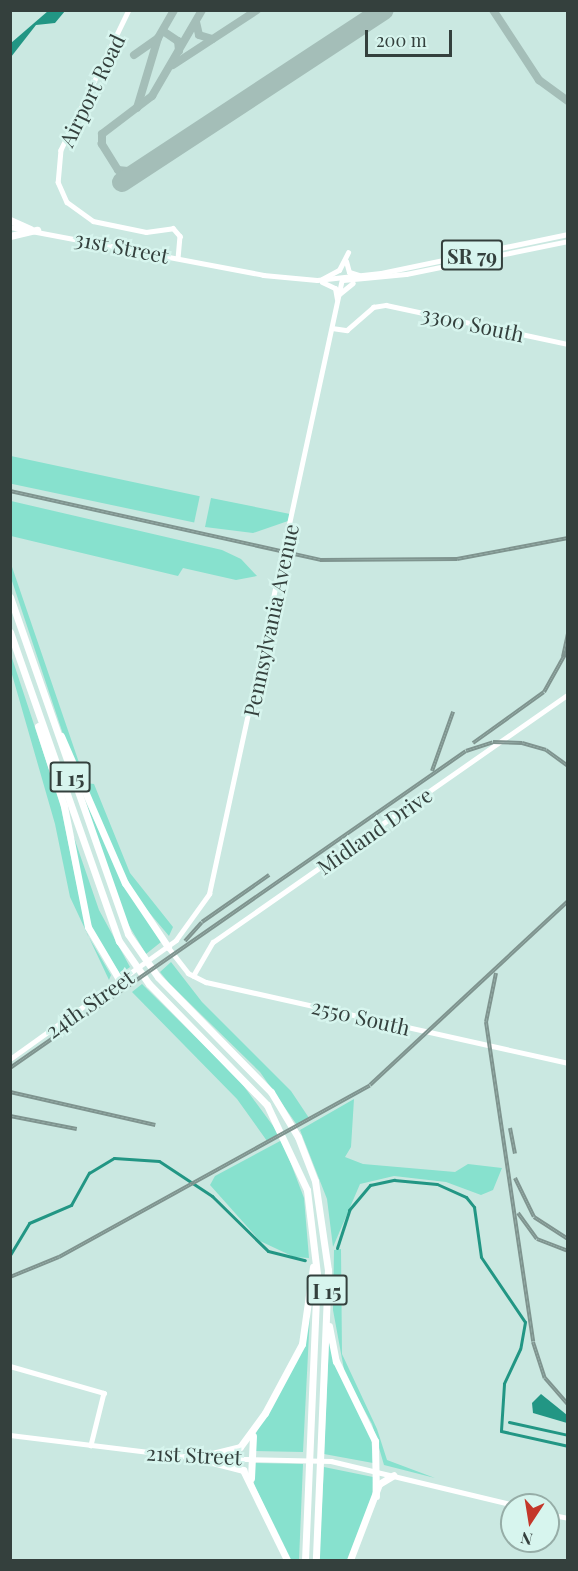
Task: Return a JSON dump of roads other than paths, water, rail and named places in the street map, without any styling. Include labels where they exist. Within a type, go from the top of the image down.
[{"type":"highway","points":[[10,220],[33,230]]},
{"type":"highway","points":[[10,236],[33,230]]},
{"type":"highway","name":"I 15","points":[[10,597],[106,884],[140,953],[158,977],[252,1071],[289,1121],[298,1137],[321,1202],[327,1279],[316,1560]]},
{"type":"highway","name":"I 15","points":[[10,632],[109,920],[130,959],[149,984],[252,1086],[289,1141],[307,1190],[316,1244],[305,1560]]},
{"type":"highway","points":[[43,692],[125,883],[168,947]]},
{"type":"highway","points":[[32,697],[64,806],[88,927],[120,981]]},
{"type":"highway","points":[[196,1458],[237,1449],[258,1425],[302,1344],[316,1244]]},
{"type":"highway","points":[[327,1279],[333,1351],[370,1428],[377,1471],[376,1496]]},
{"type":"highway","points":[[252,1484],[249,1457],[258,1425]]},
{"type":"highway","points":[[196,1458],[237,1466],[252,1484],[287,1560]]},
{"type":"highway","points":[[350,1560],[381,1481],[394,1475]]},
{"type":"main road","name":"31st Street","points":[[10,227],[232,268],[319,280]]},
{"type":"main road","name":"SR 79","points":[[358,278],[567,234]]},
{"type":"main road","name":"SR 79","points":[[319,280],[358,278],[567,241]]},
{"type":"main road","points":[[319,280],[339,270],[348,252]]},
{"type":"main road","points":[[319,280],[335,288],[338,297],[358,278],[349,272],[346,261]]},
{"type":"street","name":"Airport Road","points":[[129,10],[61,150],[58,182],[68,202],[93,221],[146,232],[173,228],[181,239],[178,257]]},
{"type":"street","name":"Pennsylvania Avenue","points":[[168,947],[190,925],[216,876],[342,279]]},
{"type":"street","name":"3300 South","points":[[332,328],[351,329],[377,305],[567,344]]},
{"type":"street","name":"Midland Drive","points":[[193,976],[213,942],[567,694]]},
{"type":"street","points":[[168,947],[193,976]]},
{"type":"street","name":"24th Street","points":[[10,1059],[168,947]]},
{"type":"street","name":"2550 South","points":[[193,976],[567,1063]]},
{"type":"street","points":[[10,1366],[104,1393],[91,1445]]},
{"type":"street","name":"21st Street","points":[[10,1435],[196,1458],[314,1458],[500,1502]]},
{"type":"waterway","points":[[10,1255],[29,1223],[71,1205],[89,1173],[114,1158],[159,1161],[212,1196],[268,1251],[305,1260]]},
{"type":"waterway","points":[[337,1248],[349,1210],[370,1185],[394,1180],[437,1184],[466,1197],[474,1207],[481,1257],[525,1322],[520,1349],[504,1384],[501,1431],[568,1446]]},
{"type":"waterway","points":[[509,1422],[568,1435]]},
{"type":"railway","points":[[10,491],[320,560],[457,559],[568,538]]},
{"type":"railway","points":[[563,657],[568,633]]},
{"type":"railway","points":[[473,743],[544,692],[568,649]]},
{"type":"railway","points":[[432,771],[453,712]]},
{"type":"railway","points":[[10,1068],[466,751],[493,742],[522,743],[546,750],[568,766]]},
{"type":"railway","points":[[185,941],[202,922],[269,875]]},
{"type":"railway","points":[[10,1277],[59,1257],[370,1085],[568,901]]},
{"type":"railway","points":[[496,973],[486,1022],[533,1342],[545,1378],[568,1404]]},
{"type":"railway","points":[[10,1092],[155,1125]]},
{"type":"railway","points":[[10,1116],[77,1129]]},
{"type":"railway","points":[[510,1128],[515,1154]]},
{"type":"railway","points":[[515,1178],[534,1217],[568,1239]]},
{"type":"railway","points":[[518,1213],[537,1239],[568,1251]]}]
